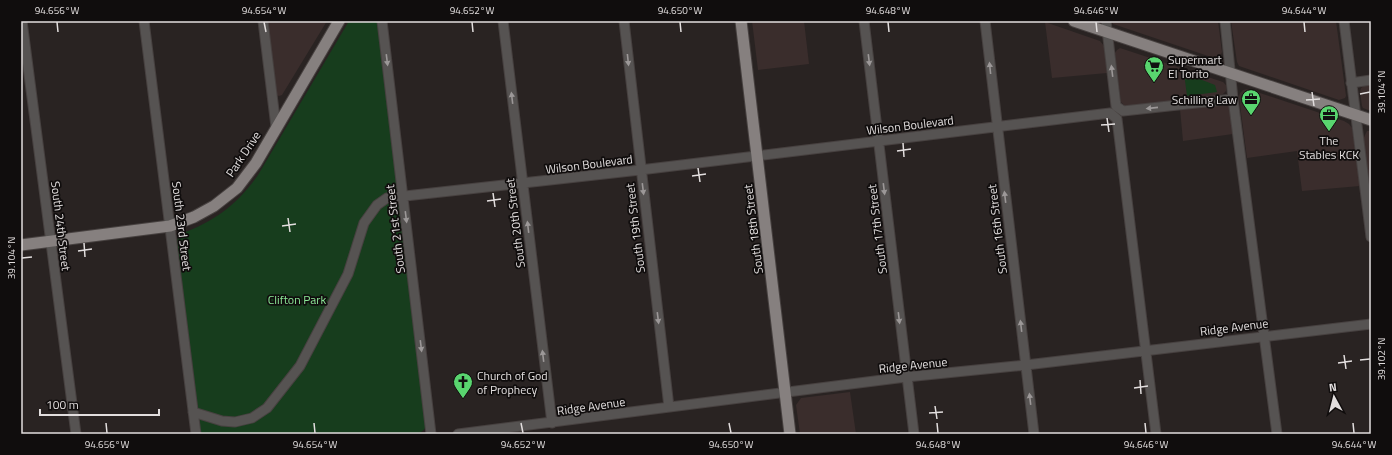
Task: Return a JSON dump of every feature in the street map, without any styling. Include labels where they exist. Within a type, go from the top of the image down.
[{"type":"main road","name":"Park Drive","points":[[21,244],[170,226],[194,217],[214,206],[237,188],[256,163],[338,21]]},
{"type":"main road","name":"South 18th Street","points":[[741,21],[790,434]]},
{"type":"main road","points":[[1074,21],[1371,120]]},
{"type":"street","name":"South 24th Street","points":[[22,21],[76,434]]},
{"type":"street","name":"South 23rd Street","points":[[144,21],[196,434]]},
{"type":"street","points":[[263,21],[276,127]]},
{"type":"street","name":"South 21st Street","points":[[382,21],[431,434]]},
{"type":"street","name":"South 20th Street","points":[[503,21],[552,423]]},
{"type":"street","name":"South 19th Street","points":[[624,21],[640,170],[669,407]]},
{"type":"street","name":"South 17th Street","points":[[864,21],[914,434]]},
{"type":"street","name":"South 16th Street","points":[[985,21],[1034,434]]},
{"type":"street","points":[[1106,21],[1116,106],[1123,111],[1233,99]]},
{"type":"street","points":[[1225,21],[1233,99],[1278,434]]},
{"type":"street","points":[[1344,21],[1371,237]]},
{"type":"street","points":[[1351,83],[1371,80]]},
{"type":"street","name":"Wilson Boulevard","points":[[193,412],[222,421],[235,422],[252,418],[267,408],[304,360],[348,274],[364,223],[377,205],[387,198],[640,170],[1110,113],[1117,119],[1145,350]]},
{"type":"street","name":"Ridge Avenue","points":[[458,434],[906,377],[1026,365],[1371,324]]},
{"type":"street","points":[[1145,350],[1156,434]]},
{"type":"shaded area","points":[[267,21],[327,21],[282,95],[279,96],[276,95]]},
{"type":"shaded area","points":[[752,21],[804,21],[809,64],[758,70]]},
{"type":"shaded area","points":[[1111,21],[1218,21],[1222,52],[1220,57],[1217,59],[1113,24]]},
{"type":"shaded area","points":[[1231,21],[1336,21],[1346,96],[1345,98],[1339,100],[1239,66],[1237,62]]},
{"type":"shaded area","points":[[1045,22],[1100,41],[1104,46],[1107,73],[1052,78]]},
{"type":"shaded area","points":[[1120,48],[1223,82],[1226,85],[1226,91],[1217,96],[1125,106],[1121,102],[1115,53]]},
{"type":"shaded area","points":[[1371,85],[1371,111],[1363,108],[1360,92],[1361,88],[1364,86]]},
{"type":"shaded area","points":[[1248,89],[1349,124],[1352,128],[1360,186],[1302,191],[1297,151],[1247,158],[1239,97],[1243,90]]},
{"type":"shaded area","points":[[1230,104],[1233,134],[1183,141],[1180,109]]},
{"type":"shaded area","points":[[1367,131],[1371,131],[1371,192],[1363,139]]},
{"type":"shaded area","points":[[850,392],[856,434],[800,434],[796,405],[801,398]]},
{"type":"green space","name":"Clifton Park","points":[[349,21],[377,21],[426,426],[425,429],[421,432],[409,434],[201,434],[177,246],[178,236],[215,218],[242,195],[250,186],[258,175]]},
{"type":"green space","points":[[1184,73],[1215,85],[1217,92],[1187,96]]},
{"type":"place","name":"Supermart El Torito","points":[[1154,83]]},
{"type":"place","name":"Schilling Law","points":[[1251,116]]},
{"type":"place","name":"The Stables KCK","points":[[1329,132]]},
{"type":"place","name":"Church of God of Prophecy","points":[[463,399]]}]
